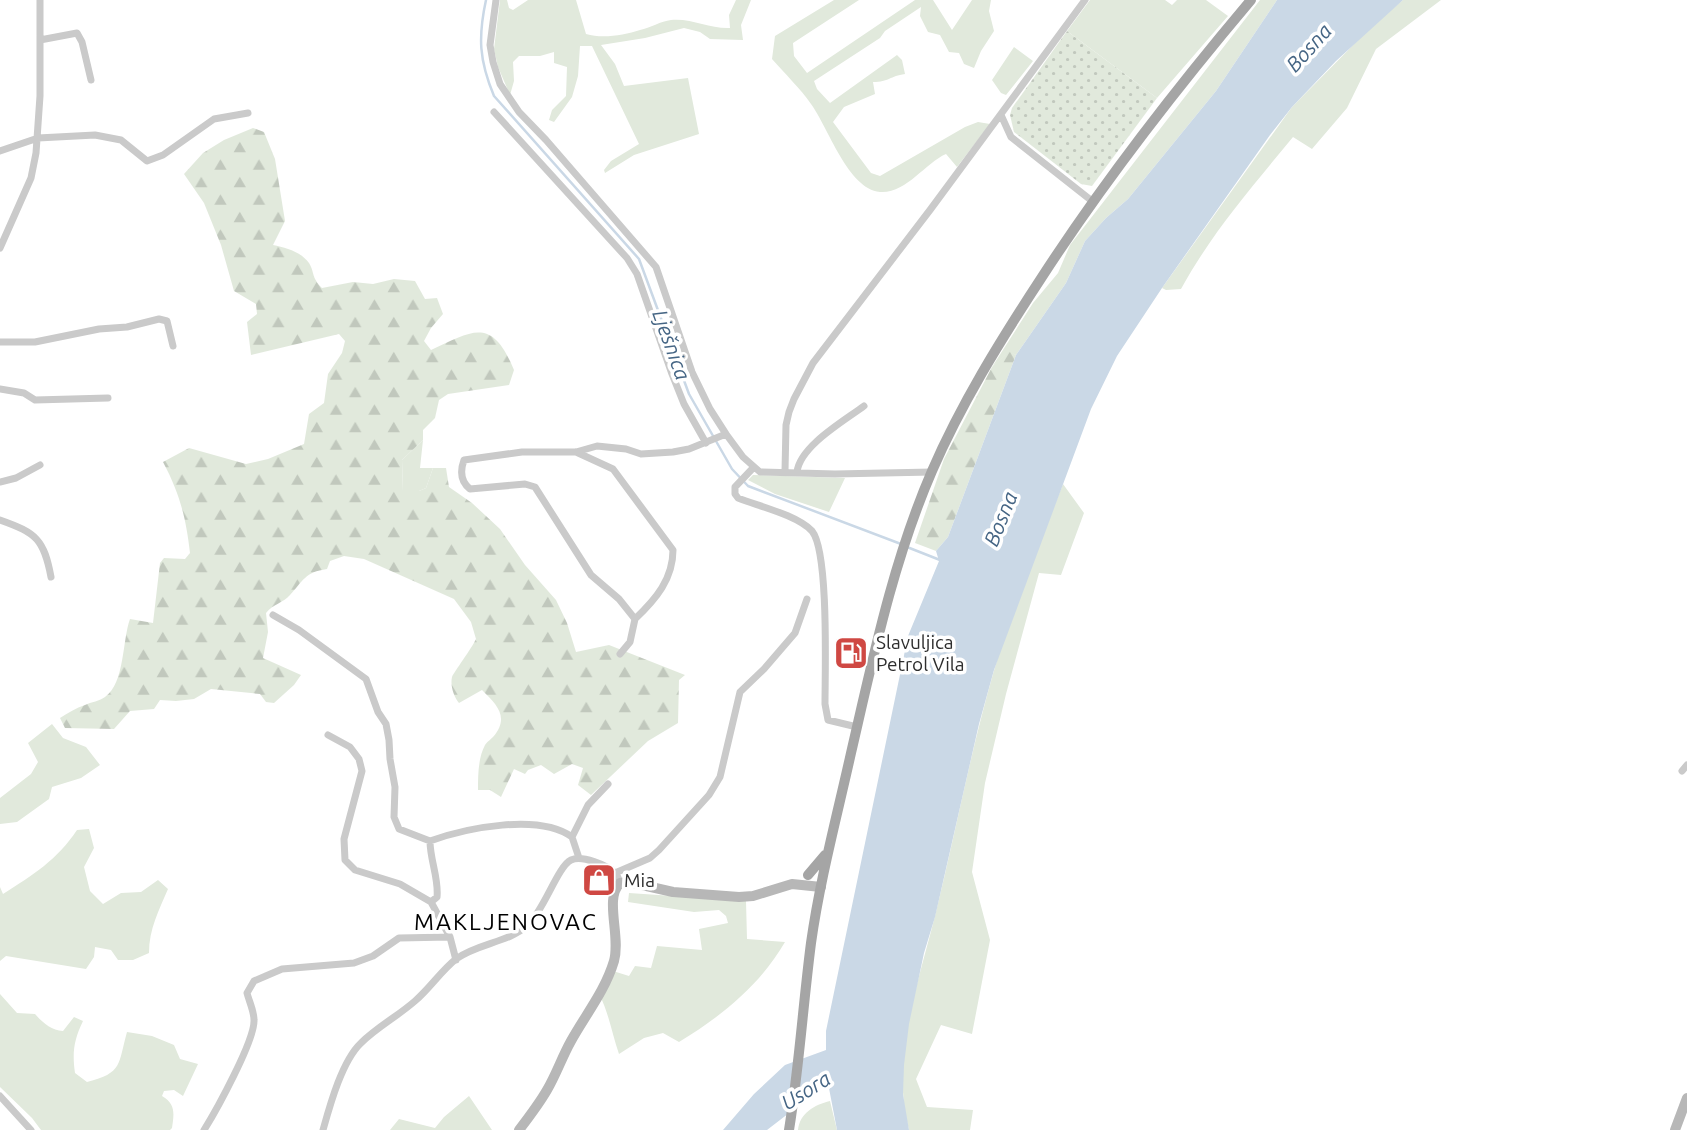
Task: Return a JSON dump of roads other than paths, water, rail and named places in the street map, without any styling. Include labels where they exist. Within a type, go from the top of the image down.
[{"type":"main road","points":[[789,1130],[811,942],[829,850],[885,610],[932,472],[971,393],[1007,330],[1092,201],[1183,82],[1251,0]]},
{"type":"main road","points":[[808,875],[829,850]]},
{"type":"street","points":[[0,248],[31,178],[38,138],[40,0]]},
{"type":"street","points":[[495,0],[490,45],[500,84],[519,112],[656,267],[692,372],[710,410],[723,435],[753,468],[760,472],[932,472]]},
{"type":"street","points":[[785,471],[786,425],[789,412],[793,398],[813,363],[1085,0]]},
{"type":"street","points":[[40,40],[77,33],[82,42],[91,80]]},
{"type":"street","points":[[494,112],[627,258],[637,274],[684,404],[707,442]]},
{"type":"street","points":[[0,151],[38,138],[76,134],[121,140],[146,161],[163,155],[214,119],[248,113]]},
{"type":"street","points":[[1001,115],[1011,137],[1092,201]]},
{"type":"street","points":[[0,342],[35,342],[159,319],[167,321],[173,346]]},
{"type":"street","points":[[0,389],[24,393],[36,400],[108,398]]},
{"type":"street","points":[[797,472],[798,462],[810,448],[864,406]]},
{"type":"street","points":[[635,619],[619,599],[591,575],[535,487],[525,484],[470,489],[464,485],[462,477],[464,460],[531,451],[576,452],[597,446],[626,449],[641,454],[657,454],[689,449],[723,435]]},
{"type":"street","points":[[576,452],[613,469],[673,550],[668,579],[651,604],[635,619],[630,642],[620,654]]},
{"type":"street","points":[[0,482],[16,478],[40,465]]},
{"type":"street","points":[[753,468],[735,487],[734,494],[738,498],[784,514],[812,532],[818,547],[824,584],[825,704],[828,720],[857,727]]},
{"type":"street","points":[[0,520],[20,528],[40,541],[51,578]]},
{"type":"street","points":[[615,873],[650,858],[709,795],[720,776],[740,692],[795,633],[807,599]]},
{"type":"street","points":[[273,615],[310,637],[366,678],[378,712],[386,724],[395,787],[394,817],[400,829],[430,841],[455,832],[505,824],[555,827],[572,837],[579,858]]},
{"type":"street","points":[[328,735],[351,747],[359,759],[362,771],[344,839],[345,860],[355,870],[400,884],[431,902],[450,937],[456,960]]},
{"type":"street","points":[[572,837],[588,805],[608,784]]},
{"type":"street","points":[[430,841],[431,860],[438,888],[438,897],[431,902]]},
{"type":"street","points":[[323,1130],[330,1104],[348,1061],[358,1045],[397,1017],[456,960],[476,948],[514,935],[528,925],[541,910],[569,860],[579,858],[615,873],[620,883]]},
{"type":"street","points":[[519,1130],[548,1089],[572,1040],[593,1009],[614,960],[616,928],[612,903],[613,892],[620,883],[629,882],[673,892],[739,897],[753,896],[792,884],[808,875],[817,877],[822,885]]},
{"type":"street","points":[[792,884],[822,885]]},
{"type":"street","points":[[204,1130],[214,1115],[248,1041],[254,1019],[247,993],[254,981],[282,969],[355,963],[373,956],[399,938],[450,937]]},
{"type":"street","points":[[0,1096],[30,1130]]},
{"type":"street","points":[[1675,1130],[1687,1098]]},
{"type":"water","points":[[1277,0],[1403,0],[1336,61],[1292,107],[1270,135],[1117,356],[1091,409],[994,670],[979,724],[909,1024],[903,1094],[909,1130],[837,1130],[828,1083],[767,1130],[723,1130],[754,1094],[785,1065],[826,1050],[826,1031],[908,636],[939,561],[936,551],[948,537],[1016,355],[1066,283],[1085,241],[1128,199],[1216,91]]},
{"type":"waterway","name":"Lješnica","points":[[486,0],[481,48],[485,71],[494,96],[639,259],[689,394],[732,469],[748,486],[901,544]]},
{"type":"waterway","name":"Lješnica","points":[[907,547],[940,560]]},
{"type":"place","name":"Slavuljica Petrol Vila","points":[[851,653]]},
{"type":"place","name":"Mia","points":[[599,880]]},
{"type":"district","name":"MAKLJENOVAC","points":[[506,922]]},
{"type":"water label","name":"Bosna","points":[[1309,48]]},
{"type":"water label","name":"Bosna","points":[[1001,519]]},
{"type":"water label","name":"Usora","points":[[806,1091]]}]
